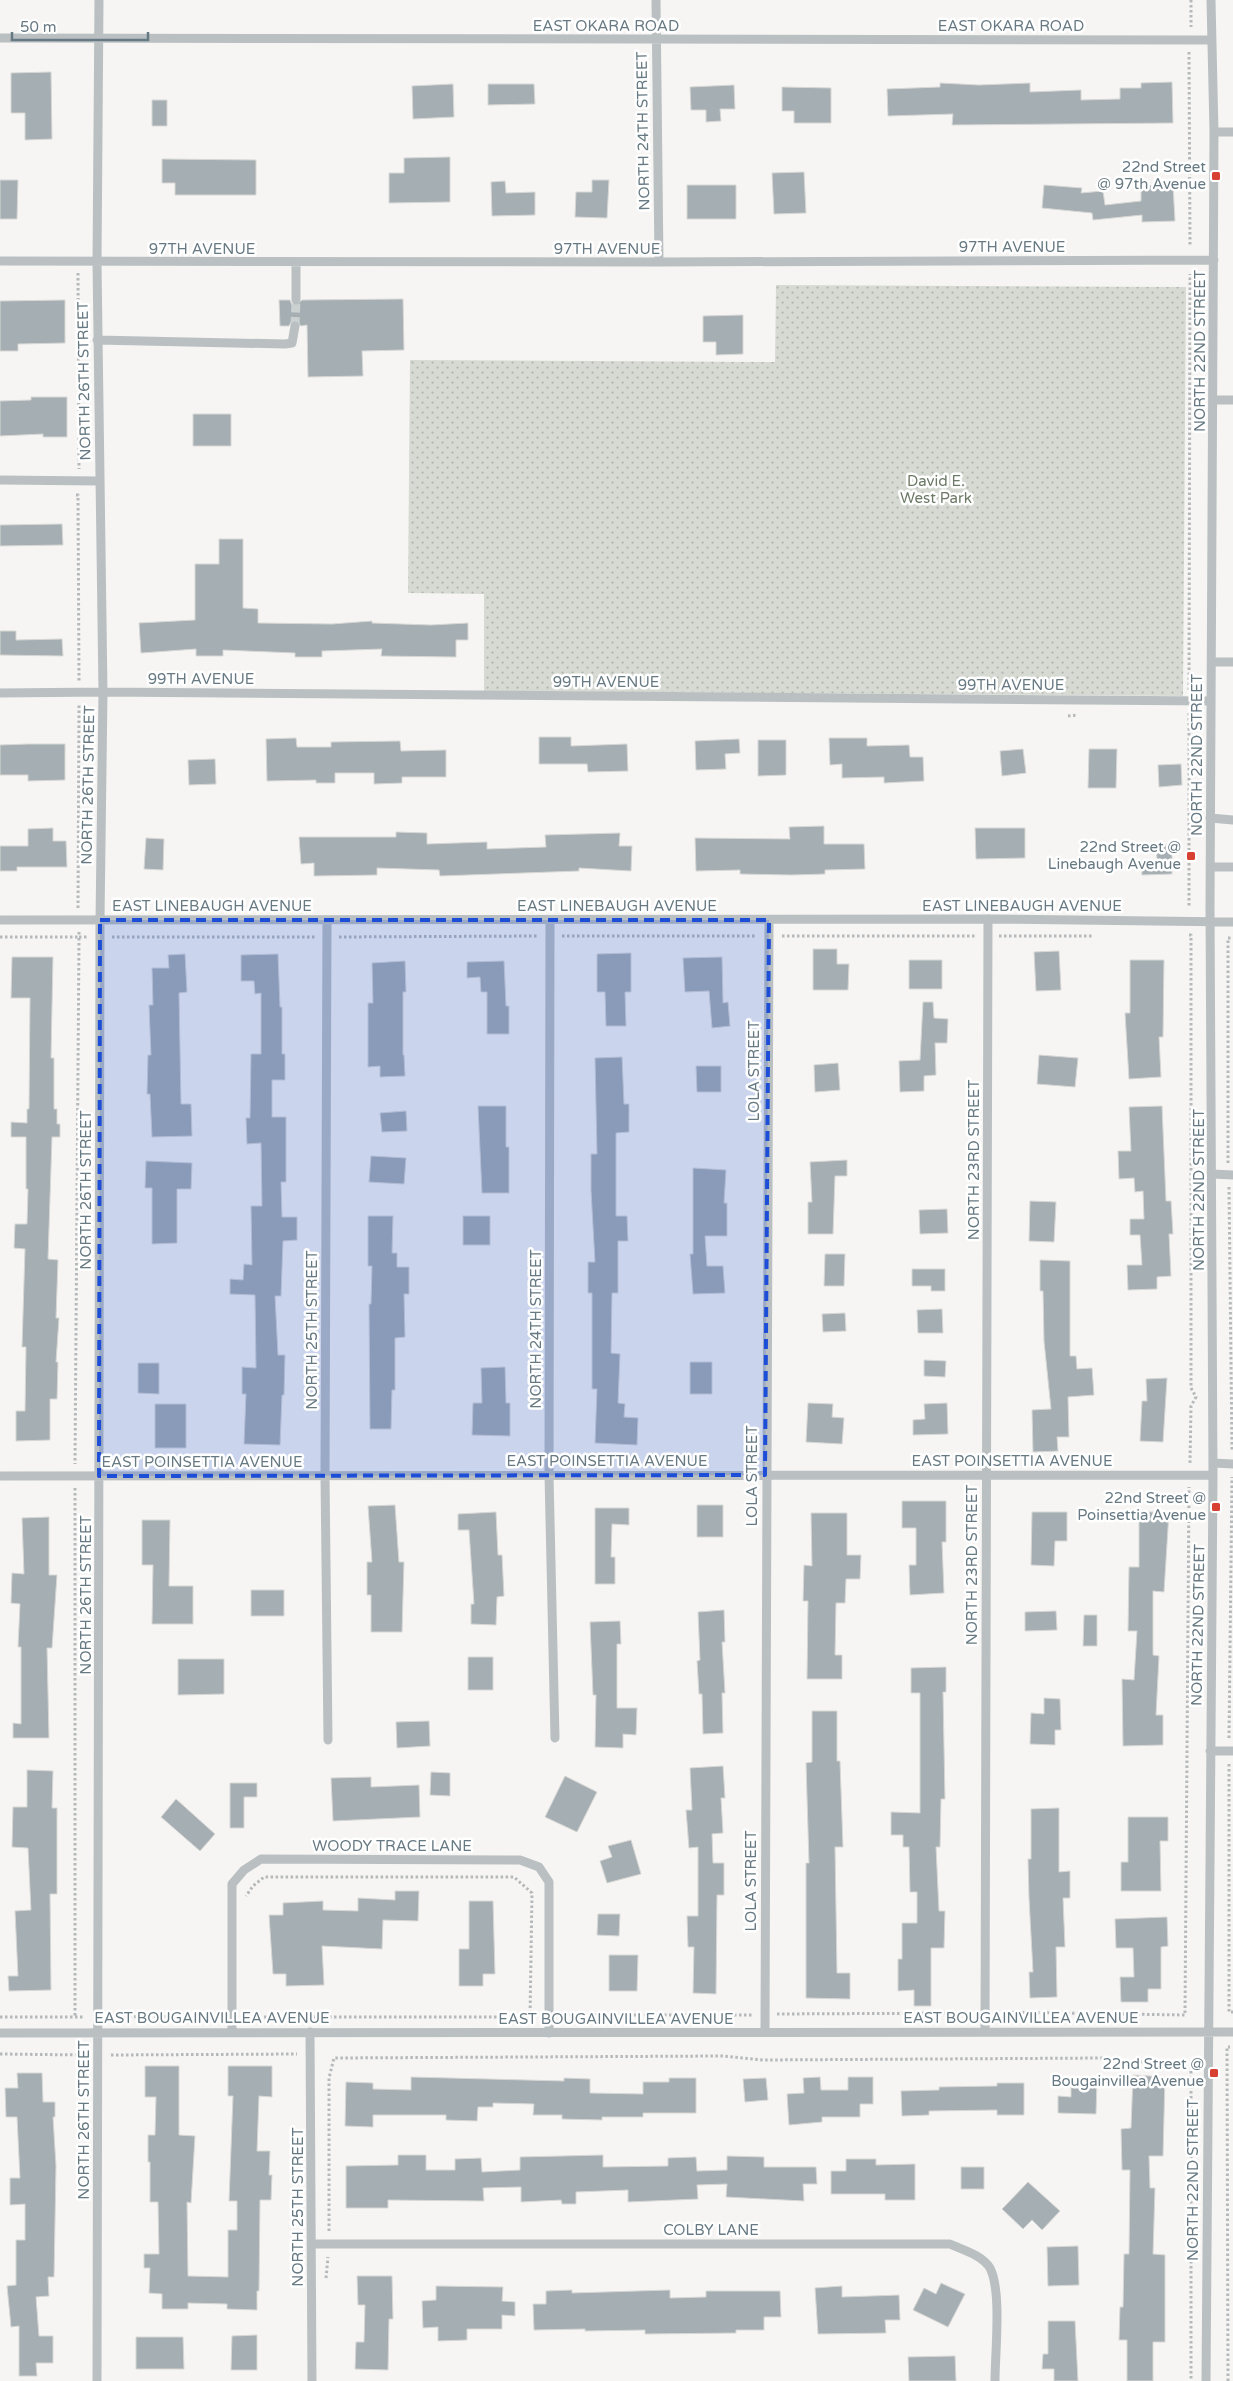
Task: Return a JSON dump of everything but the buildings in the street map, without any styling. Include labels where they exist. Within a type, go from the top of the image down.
[{"type":"street","name":"NORTH 26TH STREET","points":[[97,2381],[100,920],[103,692],[97,263],[99,0]]},
{"type":"street","name":"NORTH 24TH STREET","points":[[656,0],[655,40],[660,262]]},
{"type":"street","name":"NORTH 22ND STREET","points":[[1206,2381],[1213,1475],[1210,818],[1214,400],[1214,132],[1211,0]]},
{"type":"street","name":"EAST OKARA ROAD","points":[[0,38],[99,40],[1212,40]]},
{"type":"street","points":[[1214,132],[1233,132]]},
{"type":"street","name":"97TH AVENUE","points":[[0,261],[97,263],[1214,260]]},
{"type":"street","points":[[296,262],[296,300]]},
{"type":"street","points":[[98,340],[292,343],[295,326]]},
{"type":"street","points":[[1214,400],[1233,400]]},
{"type":"street","points":[[0,480],[99,481]]},
{"type":"street","points":[[1212,662],[1233,662]]},
{"type":"street","name":"99TH AVENUE","points":[[0,693],[103,692],[1211,701]]},
{"type":"street","points":[[1210,818],[1233,820]]},
{"type":"street","points":[[1210,868],[1233,868]]},
{"type":"street","name":"EAST LINEBAUGH AVENUE","points":[[0,920],[988,919],[1233,922]]},
{"type":"street","name":"NORTH 23RD STREET","points":[[985,2032],[988,919]]},
{"type":"street","name":"NORTH 25TH STREET","points":[[327,920],[325,1475],[328,1740]]},
{"type":"street","name":"NORTH 24TH STREET","points":[[550,920],[549,1475],[554,1738]]},
{"type":"street","name":"LOLA STREET","points":[[765,2032],[769,920]]},
{"type":"street","points":[[1212,1174],[1231,1175]]},
{"type":"street","points":[[1213,1463],[1233,1464]]},
{"type":"street","name":"EAST POINSETTIA AVENUE","points":[[0,1476],[1213,1475]]},
{"type":"street","points":[[1210,1751],[1231,1751]]},
{"type":"street","name":"WOODY TRACE LANE","points":[[232,2032],[232,1884],[244,1870],[261,1859],[520,1860],[539,1868],[549,1882],[549,2033]]},
{"type":"street","name":"EAST BOUGAINVILLEA AVENUE","points":[[0,2032],[1233,2032]]},
{"type":"street","name":"NORTH 25TH STREET","points":[[310,2032],[312,2381]]},
{"type":"street","name":"COLBY LANE","points":[[312,2244],[950,2244],[973,2254],[989,2267],[996,2290],[995,2381]]},
{"type":"path","points":[[1180,52],[1190,52],[1189,908]]},
{"type":"path","points":[[75,2017],[75,1476],[79,937],[78,262]]},
{"type":"path","points":[[68,494],[78,494]]},
{"type":"path","points":[[1180,711],[1189,710]]},
{"type":"path","points":[[1068,716],[1086,715]]},
{"type":"path","points":[[569,2014],[985,2012],[1185,2014],[1189,1475],[1191,1406],[1196,1397],[1191,1388],[1191,935]]},
{"type":"path","points":[[0,937],[988,936]]},
{"type":"path","points":[[1233,938],[1228,938],[1233,1464],[1229,2012],[1233,2012]]},
{"type":"path","points":[[0,2017],[232,2015],[244,2017],[530,2017],[532,1893],[514,1877],[264,1877],[246,1895],[246,1905]]},
{"type":"path","points":[[244,2008],[244,2017]]},
{"type":"path","points":[[1228,2381],[1227,2047],[1233,2047]]},
{"type":"path","points":[[0,2054],[98,2056],[311,2053],[334,2058],[722,2056],[763,2060],[1103,2058],[1130,2062],[1190,2062],[1190,2381]]},
{"type":"path","points":[[329,2244],[329,2078],[334,2058]]},
{"type":"highlighted area","points":[[100,920],[769,920],[765,1475],[99,1476]]},
{"type":"green space","name":"David E. West Park","points":[[776,285],[1186,287],[1183,696],[484,691],[484,594],[408,593],[410,360],[775,362]]},
{"type":"tunnel","points":[[295,326],[296,300]]},
{"type":"place","name":"22nd Street @ 97th Avenue","points":[[1216,176]]},
{"type":"place","name":"22nd Street @ Linebaugh Avenue","points":[[1191,856]]},
{"type":"place","name":"22nd Street @ Poinsettia Avenue","points":[[1216,1507]]},
{"type":"place","name":"22nd Street @ Bougainvillea Avenue","points":[[1214,2073]]}]
